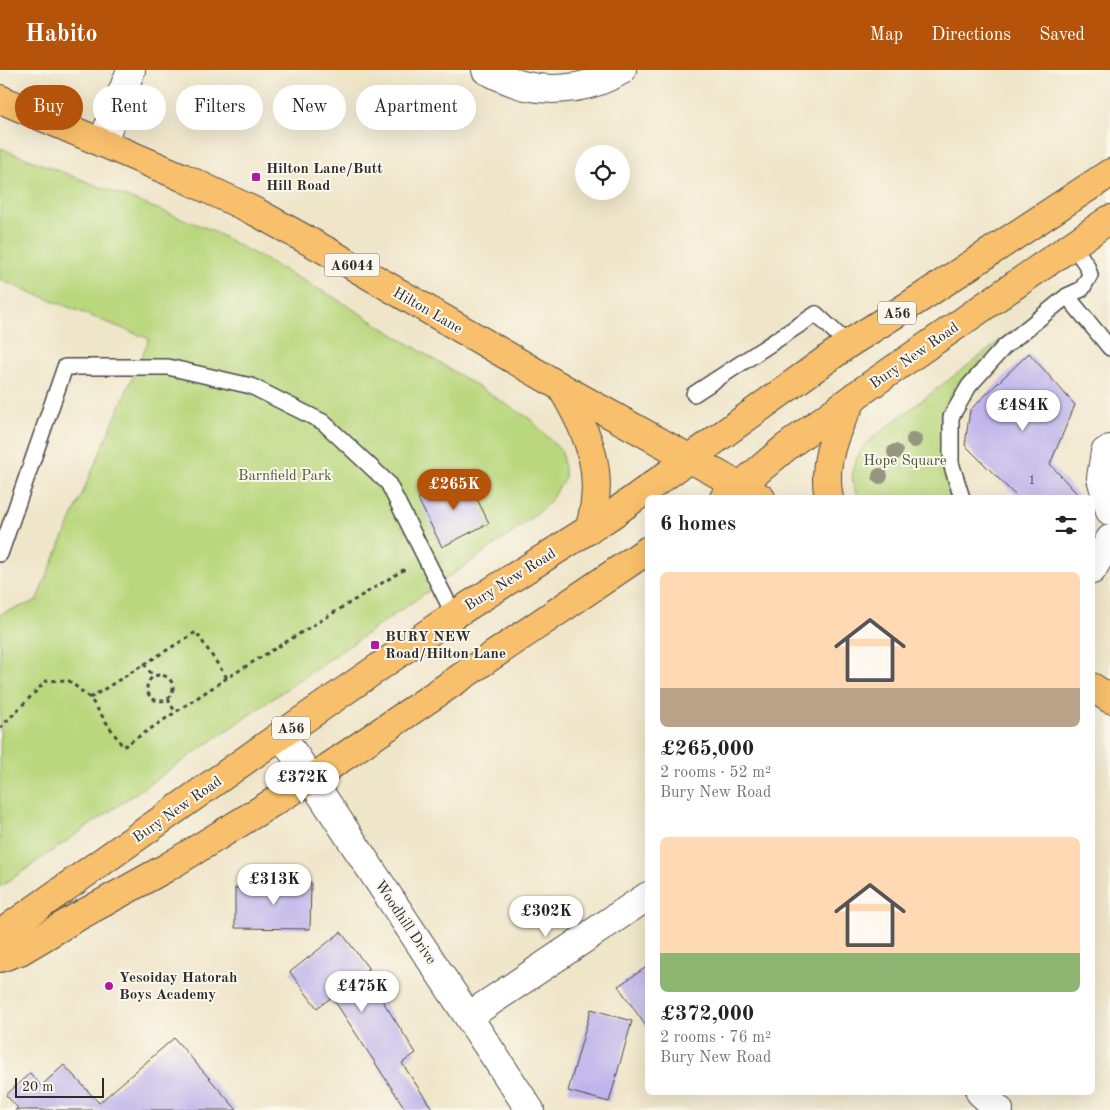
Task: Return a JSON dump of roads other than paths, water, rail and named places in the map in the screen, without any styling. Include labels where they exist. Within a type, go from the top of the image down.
[{"type":"main road","name":"Hilton Lane","points":[[0,100],[182,177],[256,212],[689,458],[742,494]]},
{"type":"main road","name":"Bury New Road","points":[[0,934],[454,615],[588,530],[848,344],[920,299],[1110,173]]},
{"type":"main road","name":"Bury New Road","points":[[742,494],[785,448],[855,396],[1110,219]]},
{"type":"main road","points":[[561,387],[571,404],[588,443],[595,469],[596,498],[588,530]]},
{"type":"main road","points":[[829,495],[827,473],[832,443],[841,420],[855,396]]},
{"type":"main road","points":[[0,958],[20,951],[166,868],[311,778],[645,552]]},
{"type":"main road","points":[[1095,689],[1110,699]]},
{"type":"street","points":[[102,143],[131,70]]},
{"type":"street","points":[[486,70],[524,86],[551,90],[580,86],[609,78],[622,70]]},
{"type":"street","points":[[1110,449],[1105,452],[1101,478],[1110,511]]},
{"type":"street","points":[[1095,565],[1110,539]]},
{"type":"street","name":"Woodhill Drive","points":[[281,735],[530,1110]]},
{"type":"street","points":[[469,1016],[645,898]]},
{"type":"street","points":[[983,1095],[999,1110]]},
{"type":"lane","points":[[961,495],[951,463],[951,417],[969,386],[1004,347],[1067,296],[1082,289],[1090,275],[1087,266],[1072,246]]},
{"type":"lane","points":[[1067,296],[1110,348]]},
{"type":"lane","points":[[694,394],[816,314],[848,344]]},
{"type":"lane","points":[[0,554],[65,367],[168,367],[251,386],[323,422],[388,483],[454,615]]},
{"type":"place","name":"Hilton Lane/Butt Hill Road","points":[[256,177]]},
{"type":"place","name":"BURY NEW Road/Hilton Lane","points":[[375,645]]},
{"type":"place","name":"Yesoiday Hatorah Boys Academy","points":[[109,986]]},
{"type":"park label","name":"Hope Square","points":[[905,460]]},
{"type":"park label","name":"Barnfield Park","points":[[285,475]]}]
